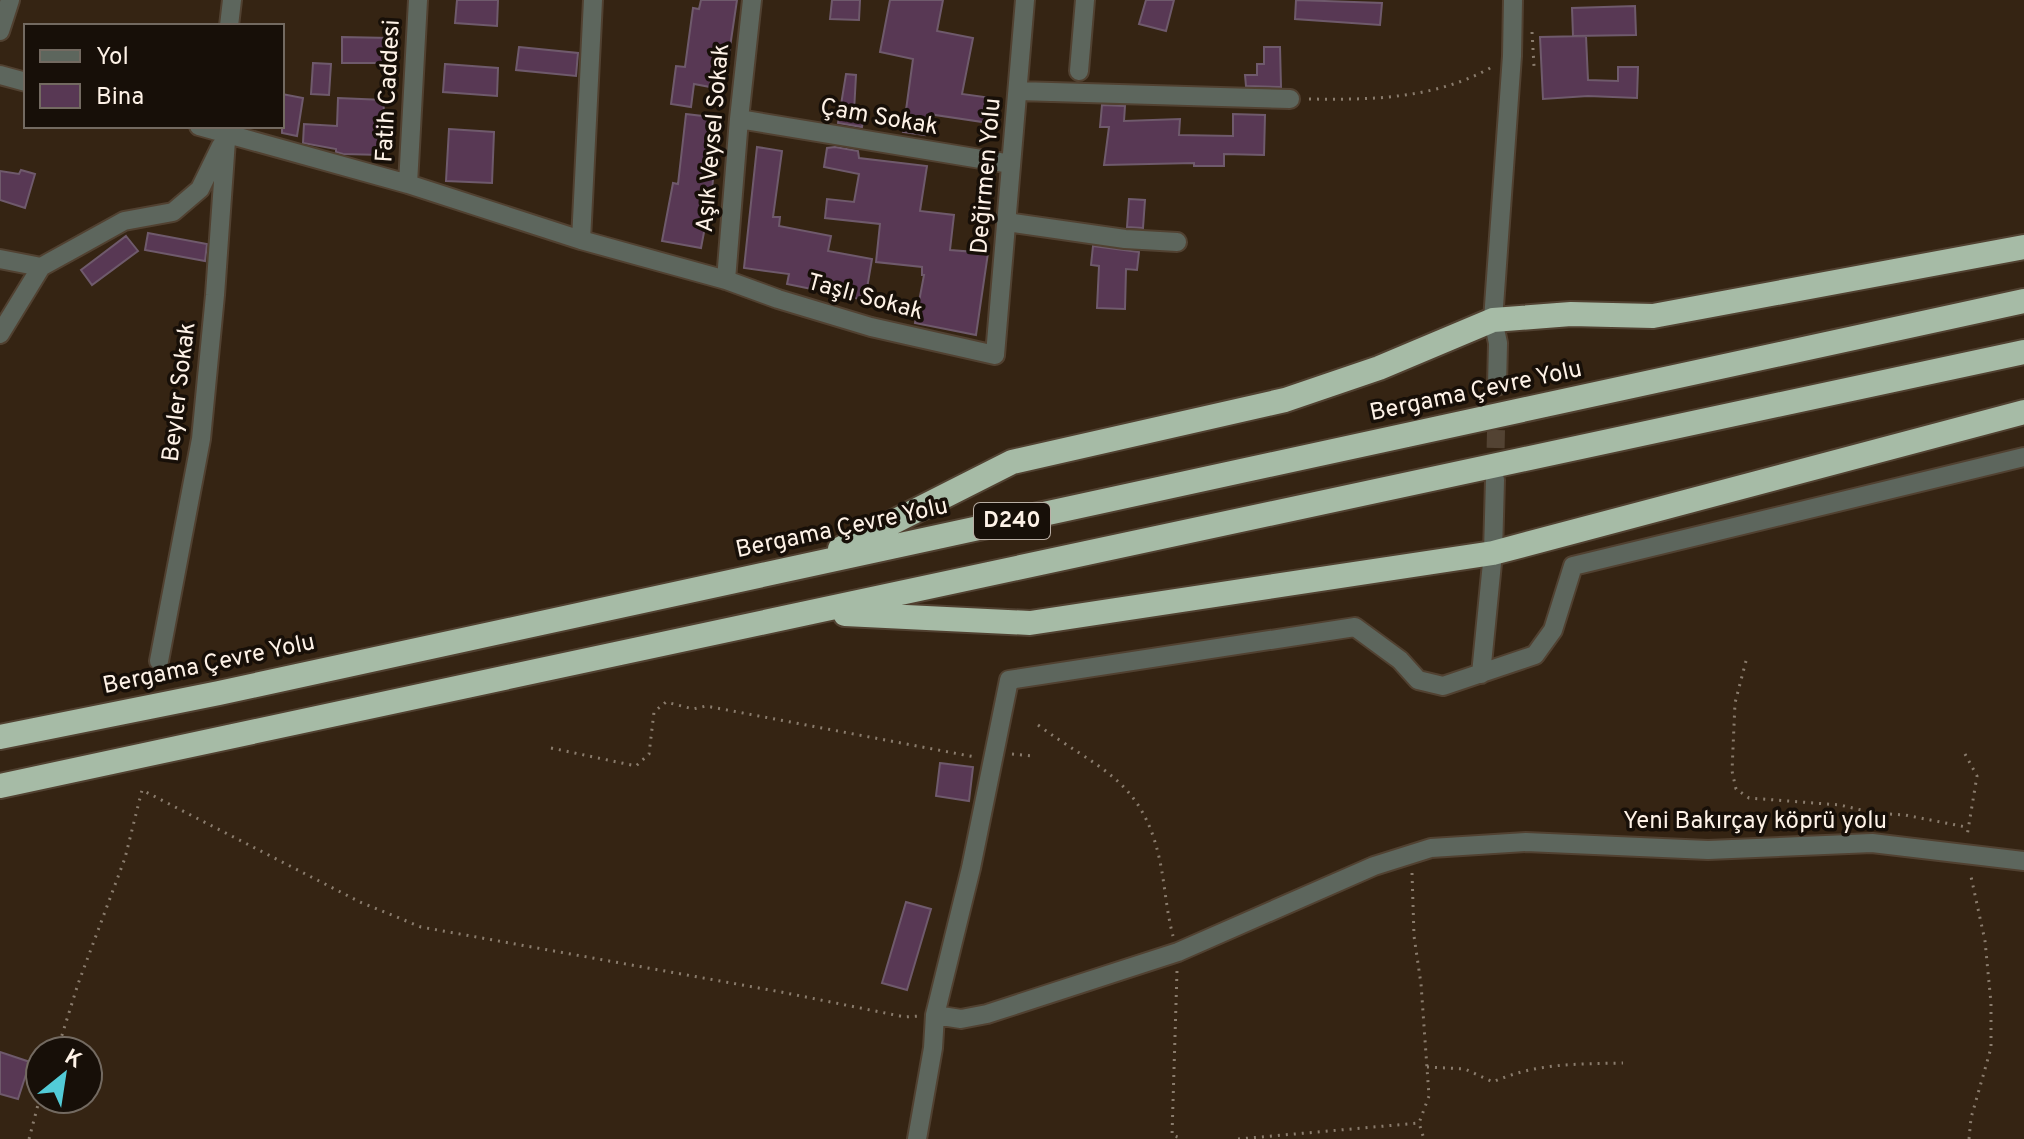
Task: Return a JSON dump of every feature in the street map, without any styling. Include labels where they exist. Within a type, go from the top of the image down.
[{"type":"highway","points":[[808,565],[1012,462],[1285,400],[1379,368],[1493,320],[1571,314],[1653,316],[2024,247]]},
{"type":"highway","name":"Bergama Çevre Yolu","points":[[0,737],[219,693],[2024,301]]},
{"type":"highway","name":"D240","points":[[0,786],[2024,352]]},
{"type":"highway","points":[[811,613],[1030,623],[1493,553],[2024,412]]},
{"type":"street","points":[[0,31],[10,0]]},
{"type":"street","points":[[229,24],[232,0]]},
{"type":"street","name":"Fatih Caddesi","points":[[408,184],[418,0]]},
{"type":"street","points":[[581,240],[593,0]]},
{"type":"street","name":"Aşık Veysel Sokak","points":[[726,280],[752,0]]},
{"type":"street","name":"Değirmen Yolu","points":[[995,355],[1025,0]]},
{"type":"street","points":[[1079,71],[1085,0]]},
{"type":"street","points":[[1497,386],[1498,343],[1493,320],[1512,56],[1513,0]]},
{"type":"street","points":[[0,75],[24,81]]},
{"type":"street","points":[[1018,91],[1290,99]]},
{"type":"street","name":"Çam Sokak","points":[[739,119],[1011,164]]},
{"type":"street","points":[[0,334],[41,267],[124,221],[173,212],[200,189],[227,130]]},
{"type":"street","name":"Taşlı Sokak","points":[[227,130],[581,240],[726,280],[871,327],[995,355]]},
{"type":"street","name":"Beyler Sokak","points":[[159,661],[201,439],[227,130]]},
{"type":"street","points":[[1007,222],[1125,239],[1177,242]]},
{"type":"street","points":[[0,259],[41,267]]},
{"type":"street","points":[[917,1139],[933,1048],[935,1015],[971,868],[1009,680],[1355,627],[1400,660],[1418,680],[1443,686],[1535,655],[1553,630],[1573,566],[2024,457]]},
{"type":"street","points":[[1481,674],[1493,553],[1495,480]]},
{"type":"street","name":"Yeni Bakırçay köprü yolu","points":[[935,1015],[961,1019],[987,1014],[1178,952],[1374,866],[1431,848],[1486,843],[1708,850],[1872,843],[2024,861]]},
{"type":"path","points":[[1290,99],[1355,100],[1437,91],[1512,56]]},
{"type":"path","points":[[1746,661],[1735,703],[1732,771],[1736,789],[1749,798],[1840,805],[1966,827]]},
{"type":"path","points":[[551,748],[636,766],[649,754],[654,712],[666,702],[693,709],[706,706],[993,761]]},
{"type":"path","points":[[1038,725],[1068,748],[1104,769],[1133,795],[1149,824],[1178,952],[1172,1137],[1183,1139]]},
{"type":"path","points":[[1965,754],[1977,776],[1966,827],[1967,853],[1985,941],[1991,1003],[1991,1048],[1971,1118],[1969,1139]]},
{"type":"path","points":[[62,1035],[125,858],[142,790],[360,902],[421,927],[905,1017],[935,1015]]},
{"type":"path","points":[[1411,853],[1414,936],[1421,984],[1429,1096],[1419,1123],[1424,1139]]},
{"type":"path","points":[[1427,1067],[1465,1069],[1493,1082],[1517,1071],[1552,1064],[1623,1063]]},
{"type":"path","points":[[29,1139],[35,1115]]},
{"type":"path","points":[[1238,1139],[1419,1123]]},
{"type":"building","points":[[457,0],[498,0],[497,26],[455,23]]},
{"type":"building","points":[[701,0],[737,0],[729,54],[715,52],[710,87],[694,84],[691,107],[671,104],[676,66],[685,67],[693,8],[699,9]]},
{"type":"building","points":[[832,0],[860,0],[859,20],[830,19]]},
{"type":"building","points":[[890,0],[943,0],[937,31],[973,38],[962,94],[999,99],[996,124],[928,114],[925,135],[903,132],[913,59],[880,52]]},
{"type":"building","points":[[1146,0],[1174,0],[1166,31],[1139,24]]},
{"type":"building","points":[[1296,0],[1382,3],[1380,25],[1295,19]]},
{"type":"building","points":[[1635,6],[1636,35],[1573,36],[1572,8]]},
{"type":"building","points":[[1586,36],[1588,80],[1618,81],[1618,67],[1638,67],[1637,98],[1588,96],[1543,99],[1540,37]]},
{"type":"building","points":[[342,37],[391,38],[390,63],[342,63]]},
{"type":"building","points":[[519,47],[578,53],[576,76],[516,70]]},
{"type":"building","points":[[1264,47],[1280,47],[1281,87],[1246,86],[1245,75],[1257,75],[1257,64],[1264,64]]},
{"type":"building","points":[[313,63],[331,64],[329,95],[311,94]]},
{"type":"building","points":[[445,64],[498,68],[497,96],[443,92]]},
{"type":"building","points":[[846,74],[856,75],[854,112],[864,113],[862,127],[838,123]]},
{"type":"building","points":[[284,94],[303,98],[297,136],[282,133]]},
{"type":"building","points":[[338,98],[384,100],[382,155],[343,154],[336,152],[336,149],[303,143],[304,124],[337,126]]},
{"type":"building","points":[[1102,105],[1125,106],[1124,121],[1180,119],[1179,135],[1233,136],[1233,114],[1265,115],[1264,155],[1224,154],[1224,166],[1194,166],[1194,163],[1104,165],[1109,127],[1100,127]]},
{"type":"building","points":[[686,114],[719,118],[712,190],[701,248],[662,241],[673,183],[678,184]]},
{"type":"building","points":[[449,129],[494,132],[492,183],[446,181]]},
{"type":"building","points":[[757,147],[782,151],[773,217],[780,217],[779,226],[831,236],[828,251],[872,259],[865,300],[787,284],[789,274],[744,268]]},
{"type":"building","points":[[827,148],[858,151],[859,158],[927,166],[920,211],[954,215],[950,250],[988,253],[976,335],[915,323],[924,275],[922,267],[876,262],[880,224],[825,218],[827,199],[854,202],[859,174],[824,167]]},
{"type":"building","points":[[21,170],[35,174],[25,208],[0,200],[0,171],[19,174]]},
{"type":"building","points":[[1129,199],[1145,200],[1143,228],[1127,227]]},
{"type":"building","points":[[148,233],[207,244],[205,261],[145,250]]},
{"type":"building","points":[[126,236],[138,251],[92,285],[81,270]]},
{"type":"building","points":[[1093,246],[1139,252],[1137,270],[1126,269],[1125,309],[1097,308],[1099,266],[1091,265]]},
{"type":"building","points":[[940,763],[973,767],[969,801],[936,796]]},
{"type":"building","points":[[906,902],[931,909],[907,990],[882,983]]},
{"type":"building","points":[[0,1052],[24,1060],[24,1080],[18,1099],[0,1094]]},
{"type":"tunnel","points":[[1495,475],[1497,386]]}]
